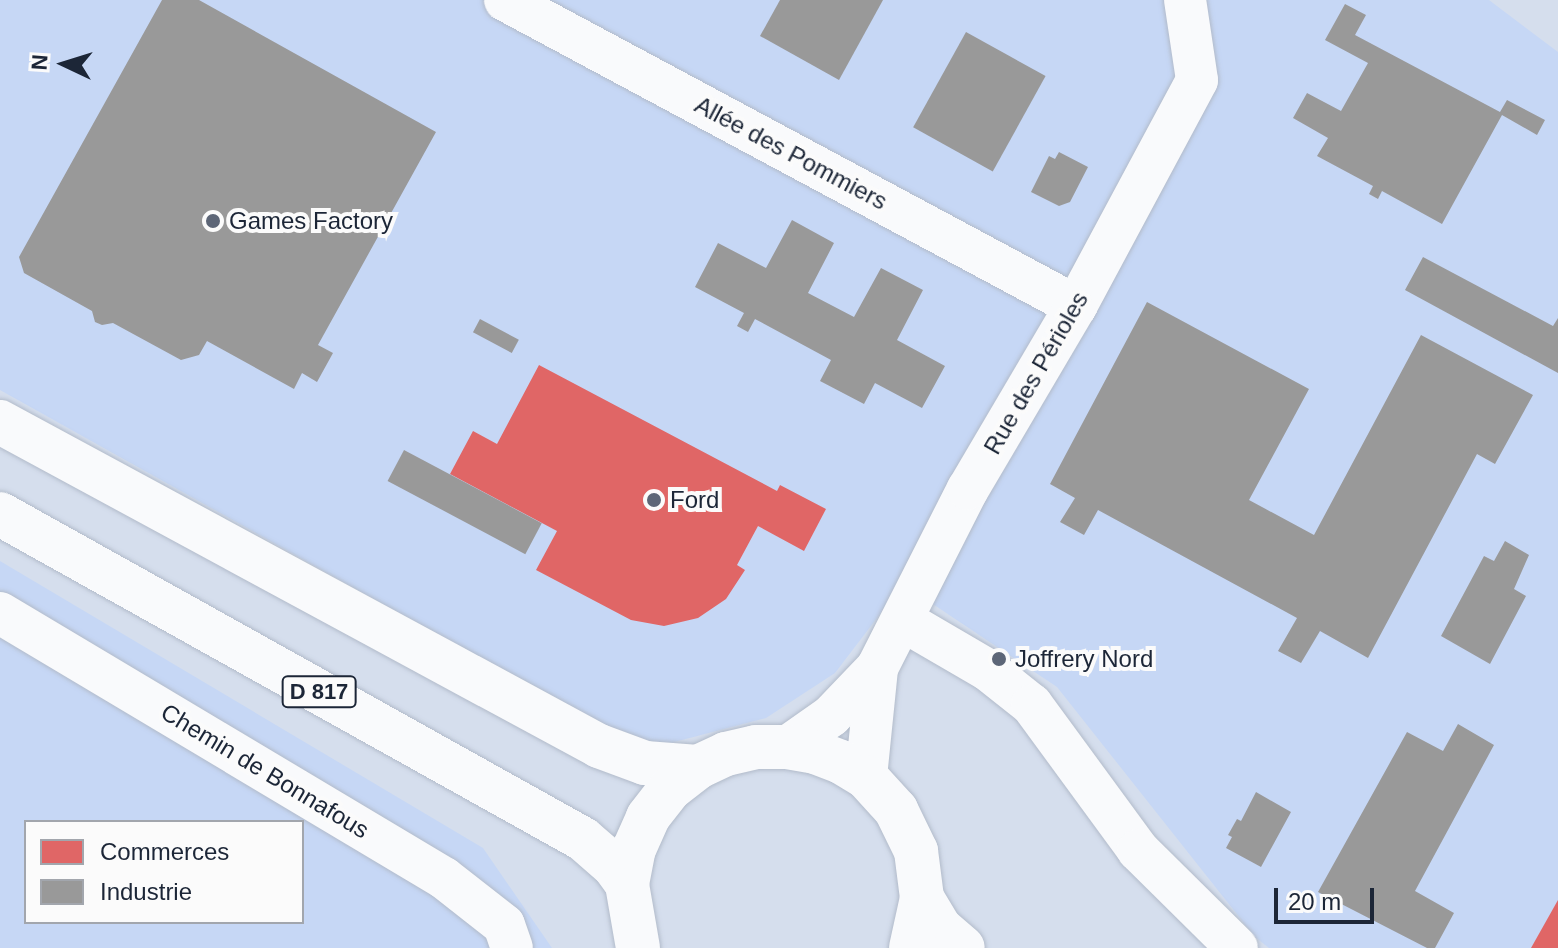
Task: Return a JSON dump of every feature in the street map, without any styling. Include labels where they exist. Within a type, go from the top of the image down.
[{"type":"main road","points":[[0,422],[599,746],[645,763],[698,767]]},
{"type":"main road","name":"D 817","points":[[0,514],[583,839],[607,858],[627,884]]},
{"type":"main road","points":[[638,948],[627,884],[634,849],[648,817],[670,789],[698,767],[726,754],[756,747],[787,747],[815,752],[866,777],[896,810],[916,851],[922,898],[911,948]]},
{"type":"main road","points":[[922,898],[940,928],[963,948]]},
{"type":"street","name":"Allée des Pommiers","points":[[505,0],[1076,306]]},
{"type":"street","name":"Rue des Périoles","points":[[787,747],[831,716],[877,668],[968,489],[1076,306],[1197,80],[1185,0]]},
{"type":"street","name":"Chemin de Bonnafous","points":[[0,613],[444,878],[504,925],[512,948]]},
{"type":"street","points":[[902,620],[988,670],[1032,705],[1138,850],[1237,948]]},
{"type":"street","name":"Rue des Périoles","points":[[866,777],[877,668]]},
{"type":"shaded area","points":[[0,0],[1489,0],[1558,52],[1558,948],[1269,948],[1255,937],[1057,687],[903,584],[835,673],[766,718],[659,746],[587,718],[0,390]]},
{"type":"shaded area","points":[[0,561],[483,848],[552,948],[0,948]]},
{"type":"building: Commerces","name":"Ford","points":[[539,365],[777,491],[780,485],[826,509],[804,551],[758,526],[737,565],[745,570],[726,599],[698,618],[664,626],[631,620],[536,570],[557,531],[450,474],[473,431],[497,444]]},
{"type":"building: Commerces","points":[[1558,900],[1558,948],[1531,948]]},
{"type":"building: Industrie","name":"Games Factory","points":[[162,0],[199,0],[436,132],[318,345],[333,353],[317,382],[302,373],[294,389],[207,341],[199,355],[181,360],[113,323],[102,325],[95,322],[92,311],[24,273],[19,257]]},
{"type":"building: Industrie","points":[[780,0],[883,0],[839,80],[760,36]]},
{"type":"building: Industrie","points":[[1345,4],[1366,15],[1355,35],[1500,112],[1507,100],[1545,120],[1537,135],[1502,115],[1442,224],[1382,191],[1378,199],[1369,194],[1373,186],[1317,156],[1328,138],[1293,118],[1307,93],[1341,111],[1368,63],[1325,40]]},
{"type":"building: Industrie","points":[[966,32],[1046,76],[993,171],[913,127]]},
{"type":"building: Industrie","points":[[1059,152],[1088,167],[1070,202],[1059,206],[1031,192],[1049,156],[1055,159]]},
{"type":"building: Industrie","points":[[792,220],[834,243],[808,293],[854,317],[881,268],[923,290],[897,340],[945,366],[922,408],[875,383],[864,404],[820,381],[831,360],[755,319],[748,332],[737,326],[744,313],[695,287],[718,243],[766,268]]},
{"type":"building: Industrie","points":[[1423,257],[1553,326],[1558,318],[1558,373],[1405,290]]},
{"type":"building: Industrie","points":[[1147,302],[1309,389],[1249,500],[1314,535],[1421,335],[1533,395],[1495,464],[1477,454],[1368,658],[1320,631],[1301,663],[1278,651],[1297,618],[1098,510],[1084,535],[1060,522],[1075,498],[1050,484]]},
{"type":"building: Industrie","points":[[480,319],[519,340],[512,353],[473,332]]},
{"type":"building: Industrie","points":[[404,450],[542,523],[525,554],[388,481]]},
{"type":"building: Industrie","points":[[1505,541],[1529,555],[1514,589],[1526,596],[1490,664],[1441,636],[1484,556],[1494,561]]},
{"type":"building: Industrie","points":[[1458,724],[1494,745],[1415,891],[1454,913],[1435,948],[1427,948],[1318,892],[1407,732],[1443,751]]},
{"type":"building: Industrie","points":[[1256,792],[1291,812],[1261,867],[1226,848],[1232,837],[1228,835],[1237,819],[1241,821]]},
{"type":"place","name":"Games Factory","points":[[213,221]]},
{"type":"place","name":"Ford","points":[[654,500]]},
{"type":"place","name":"Joffrery Nord","points":[[999,659]]}]
